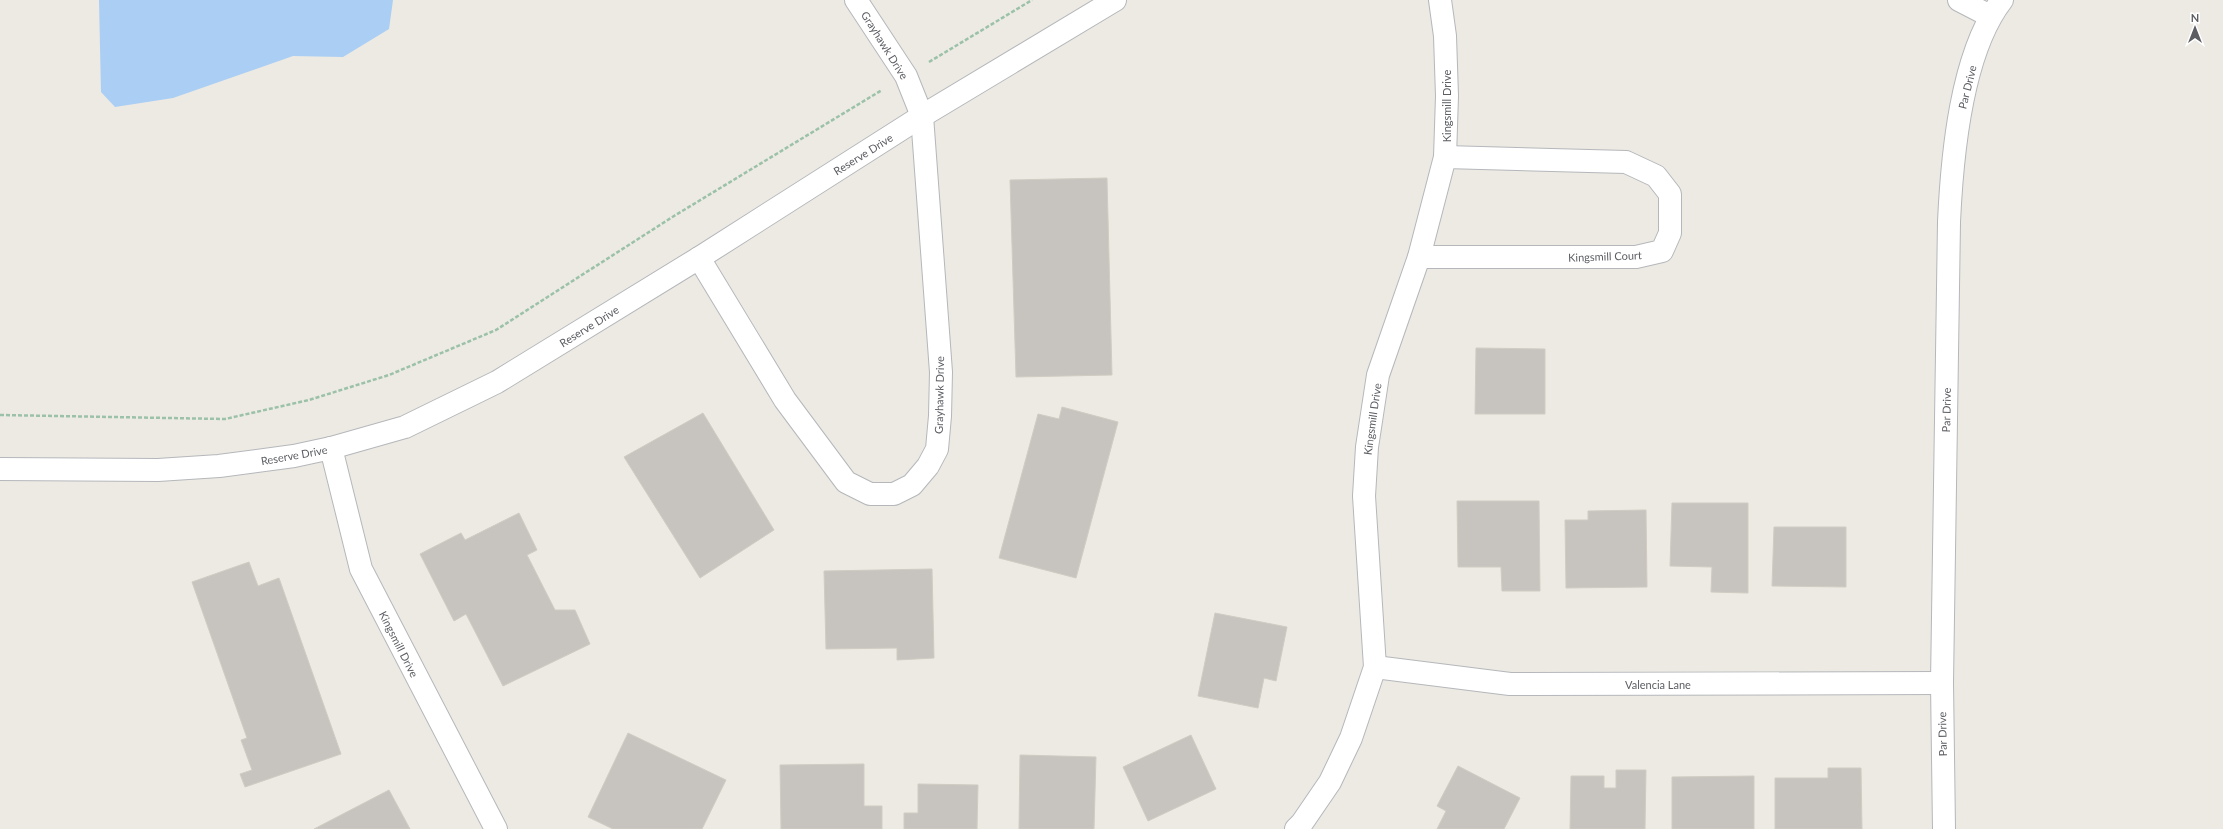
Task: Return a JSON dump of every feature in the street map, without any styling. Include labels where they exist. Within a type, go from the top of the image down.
[{"type":"street","name":"Grayhawk Drive","points":[[699,258],[785,400],[846,482],[870,494],[894,494],[912,485],[928,466],[937,449],[940,416],[941,372],[922,116],[906,76],[856,0]]},
{"type":"street","name":"Reserve Drive","points":[[0,469],[158,470],[278,460],[331,448],[405,427],[498,382],[699,258],[922,116],[1115,0]]},
{"type":"street","name":"Kingsmill Drive","points":[[1296,829],[1302,823],[1330,782],[1351,738],[1375,667],[1364,496],[1367,447],[1378,375],[1419,257],[1445,157],[1447,96],[1445,36],[1440,0]]},
{"type":"street","points":[[1959,0],[1996,8]]},
{"type":"street","name":"Par Drive","points":[[1944,829],[1942,683],[1948,222],[1952,168],[1961,109],[1972,63],[1996,8]]},
{"type":"street","name":"Kingsmill Court","points":[[1419,257],[1636,257],[1662,251],[1670,232],[1670,194],[1656,176],[1626,162],[1445,157]]},
{"type":"street","name":"Kingsmill Drive","points":[[331,448],[361,569],[496,829]]},
{"type":"street","name":"Valencia Lane","points":[[1375,667],[1510,684],[1942,683]]},
{"type":"path","points":[[0,415],[225,419],[309,400],[389,374],[496,330],[674,216],[1032,0]]},
{"type":"water","points":[[99,0],[393,0],[389,29],[343,57],[293,56],[173,98],[115,107],[101,92]]},
{"type":"building","points":[[1107,178],[1112,375],[1016,377],[1010,180]]},
{"type":"building","points":[[1476,348],[1545,349],[1545,414],[1475,414]]},
{"type":"building","points":[[1062,407],[1118,422],[1076,578],[999,558],[1038,414],[1059,419]]},
{"type":"building","points":[[703,413],[774,530],[700,578],[624,457]]},
{"type":"building","points":[[1457,501],[1539,501],[1540,591],[1502,591],[1501,567],[1458,567]]},
{"type":"building","points":[[1672,503],[1748,503],[1748,593],[1711,592],[1712,567],[1670,566]]},
{"type":"building","points":[[1646,510],[1647,587],[1566,588],[1565,520],[1588,520],[1588,511]]},
{"type":"building","points":[[519,513],[537,550],[527,555],[555,610],[575,610],[590,644],[503,686],[466,614],[454,621],[420,554],[461,533],[465,540]]},
{"type":"building","points":[[1774,527],[1846,527],[1846,587],[1772,586]]},
{"type":"building","points":[[249,562],[258,586],[279,578],[341,754],[245,787],[240,774],[252,770],[241,740],[247,738],[192,582]]},
{"type":"building","points":[[932,569],[934,658],[897,660],[897,648],[826,649],[824,571]]},
{"type":"building","points":[[1215,613],[1287,627],[1276,681],[1264,678],[1258,708],[1198,696]]},
{"type":"building","points":[[628,733],[726,780],[702,829],[613,829],[588,817]]},
{"type":"building","points":[[1191,735],[1216,789],[1148,821],[1123,767]]},
{"type":"building","points":[[1020,755],[1096,757],[1094,829],[1019,829]]},
{"type":"building","points":[[864,764],[864,806],[882,806],[882,829],[781,829],[780,765]]},
{"type":"building","points":[[1458,766],[1520,798],[1504,829],[1437,829],[1446,811],[1437,806]]},
{"type":"building","points":[[1828,768],[1861,768],[1862,829],[1775,829],[1775,778],[1828,778]]},
{"type":"building","points":[[1616,770],[1646,770],[1645,829],[1570,829],[1571,776],[1604,776],[1604,788],[1616,788]]},
{"type":"building","points":[[1754,776],[1754,829],[1672,829],[1672,777]]},
{"type":"building","points":[[918,784],[978,785],[977,829],[904,829],[904,813],[918,813]]},
{"type":"building","points":[[389,790],[410,829],[314,829]]}]
